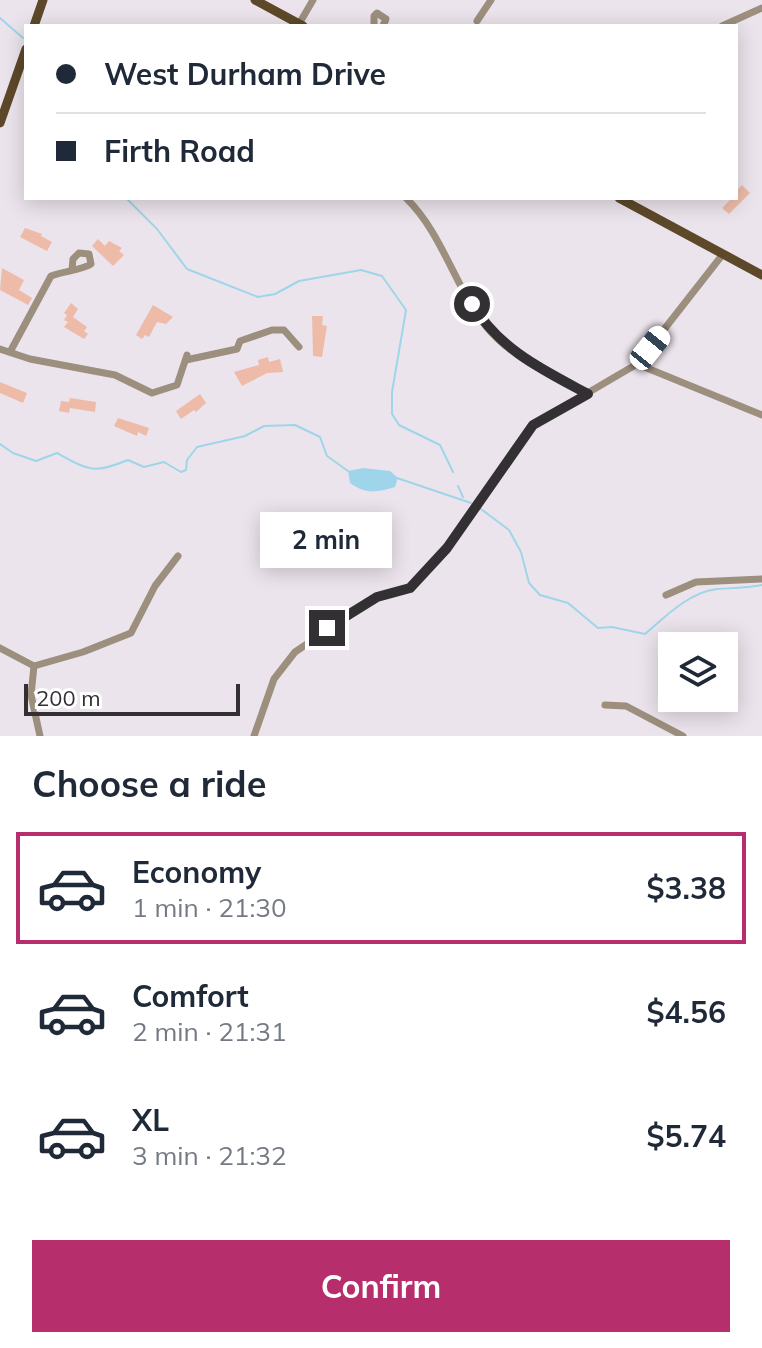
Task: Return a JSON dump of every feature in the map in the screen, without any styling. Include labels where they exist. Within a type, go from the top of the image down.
[{"type":"main road","points":[[35,24],[43,0]]},
{"type":"main road","points":[[255,0],[299,24]]},
{"type":"main road","points":[[0,123],[24,55]]},
{"type":"main road","points":[[623,200],[762,275]]},
{"type":"street","points":[[301,24],[313,0]]},
{"type":"street","points":[[477,21],[491,0]]},
{"type":"street","points":[[726,24],[762,8]]},
{"type":"street","points":[[374,24],[377,13],[386,19],[384,24]]},
{"type":"street","points":[[408,200],[425,216],[446,261],[485,326],[523,360],[588,394]]},
{"type":"street","points":[[254,736],[274,679],[295,652],[377,597],[410,588],[447,548],[533,425],[637,364],[723,254]]},
{"type":"street","points":[[10,352],[51,276],[72,269]]},
{"type":"street","points":[[0,349],[115,375],[152,393],[177,385],[186,357],[237,349],[240,341],[272,330],[284,330],[299,347]]},
{"type":"street","points":[[637,364],[762,415]]},
{"type":"street","points":[[0,648],[34,666],[83,652],[131,633],[155,586],[178,556]]},
{"type":"street","points":[[666,595],[696,582],[762,579]]},
{"type":"street","points":[[34,666],[31,695],[40,736]]},
{"type":"street","points":[[605,705],[626,706],[683,736]]},
{"type":"water","points":[[363,468],[390,471],[398,478],[395,487],[371,491],[350,483],[348,471]]},
{"type":"building","points":[[742,185],[750,193],[729,214],[722,208],[730,200],[738,200],[738,189]]},
{"type":"building","points":[[25,228],[42,234],[52,242],[47,251],[20,237]]},
{"type":"building","points":[[98,239],[105,246],[109,241],[122,248],[119,251],[124,255],[113,266],[92,246]]},
{"type":"building","points":[[2,268],[24,280],[19,290],[32,298],[28,305],[0,290]]},
{"type":"building","points":[[71,303],[78,309],[73,317],[87,327],[84,331],[88,334],[84,339],[64,327],[68,322],[64,320],[67,315],[64,313]]},
{"type":"building","points":[[153,305],[173,317],[166,324],[157,322],[149,337],[145,335],[142,339],[136,335]]},
{"type":"building","points":[[312,316],[323,316],[322,325],[327,326],[322,357],[313,356]]},
{"type":"building","points":[[268,357],[269,362],[280,359],[283,372],[267,373],[242,386],[234,372],[259,365],[258,360]]},
{"type":"building","points":[[0,382],[27,393],[23,403],[0,393]]},
{"type":"building","points":[[200,394],[206,403],[181,419],[176,411]]},
{"type":"building","points":[[70,398],[96,402],[95,412],[70,408],[69,413],[59,411],[61,401],[69,402]]},
{"type":"building","points":[[118,418],[149,428],[146,436],[138,432],[137,436],[114,426]]},
{"type":"waterway","points":[[0,18],[23,38]]},
{"type":"waterway","points":[[128,200],[157,229],[187,269],[258,297],[275,294],[299,281],[361,270],[382,276],[406,310],[392,392],[392,414],[399,425],[440,445],[453,472]]},
{"type":"waterway","points":[[0,444],[13,453],[36,461],[57,453],[85,467],[99,469],[128,460],[144,467],[164,462],[181,472],[186,470],[187,460],[197,447],[245,436],[264,426],[295,425],[320,437],[327,456],[348,471]]},
{"type":"waterway","points":[[397,478],[471,503]]},
{"type":"waterway","points":[[458,486],[463,497]]},
{"type":"waterway","points":[[481,509],[509,530],[521,552],[529,583],[540,595],[568,603],[598,628],[612,627],[645,634],[678,606],[697,595],[717,589],[762,585]]},
{"type":"route","points":[[327,628],[377,597],[410,588],[447,548],[533,425],[588,394],[523,360],[485,326],[472,304]]}]
